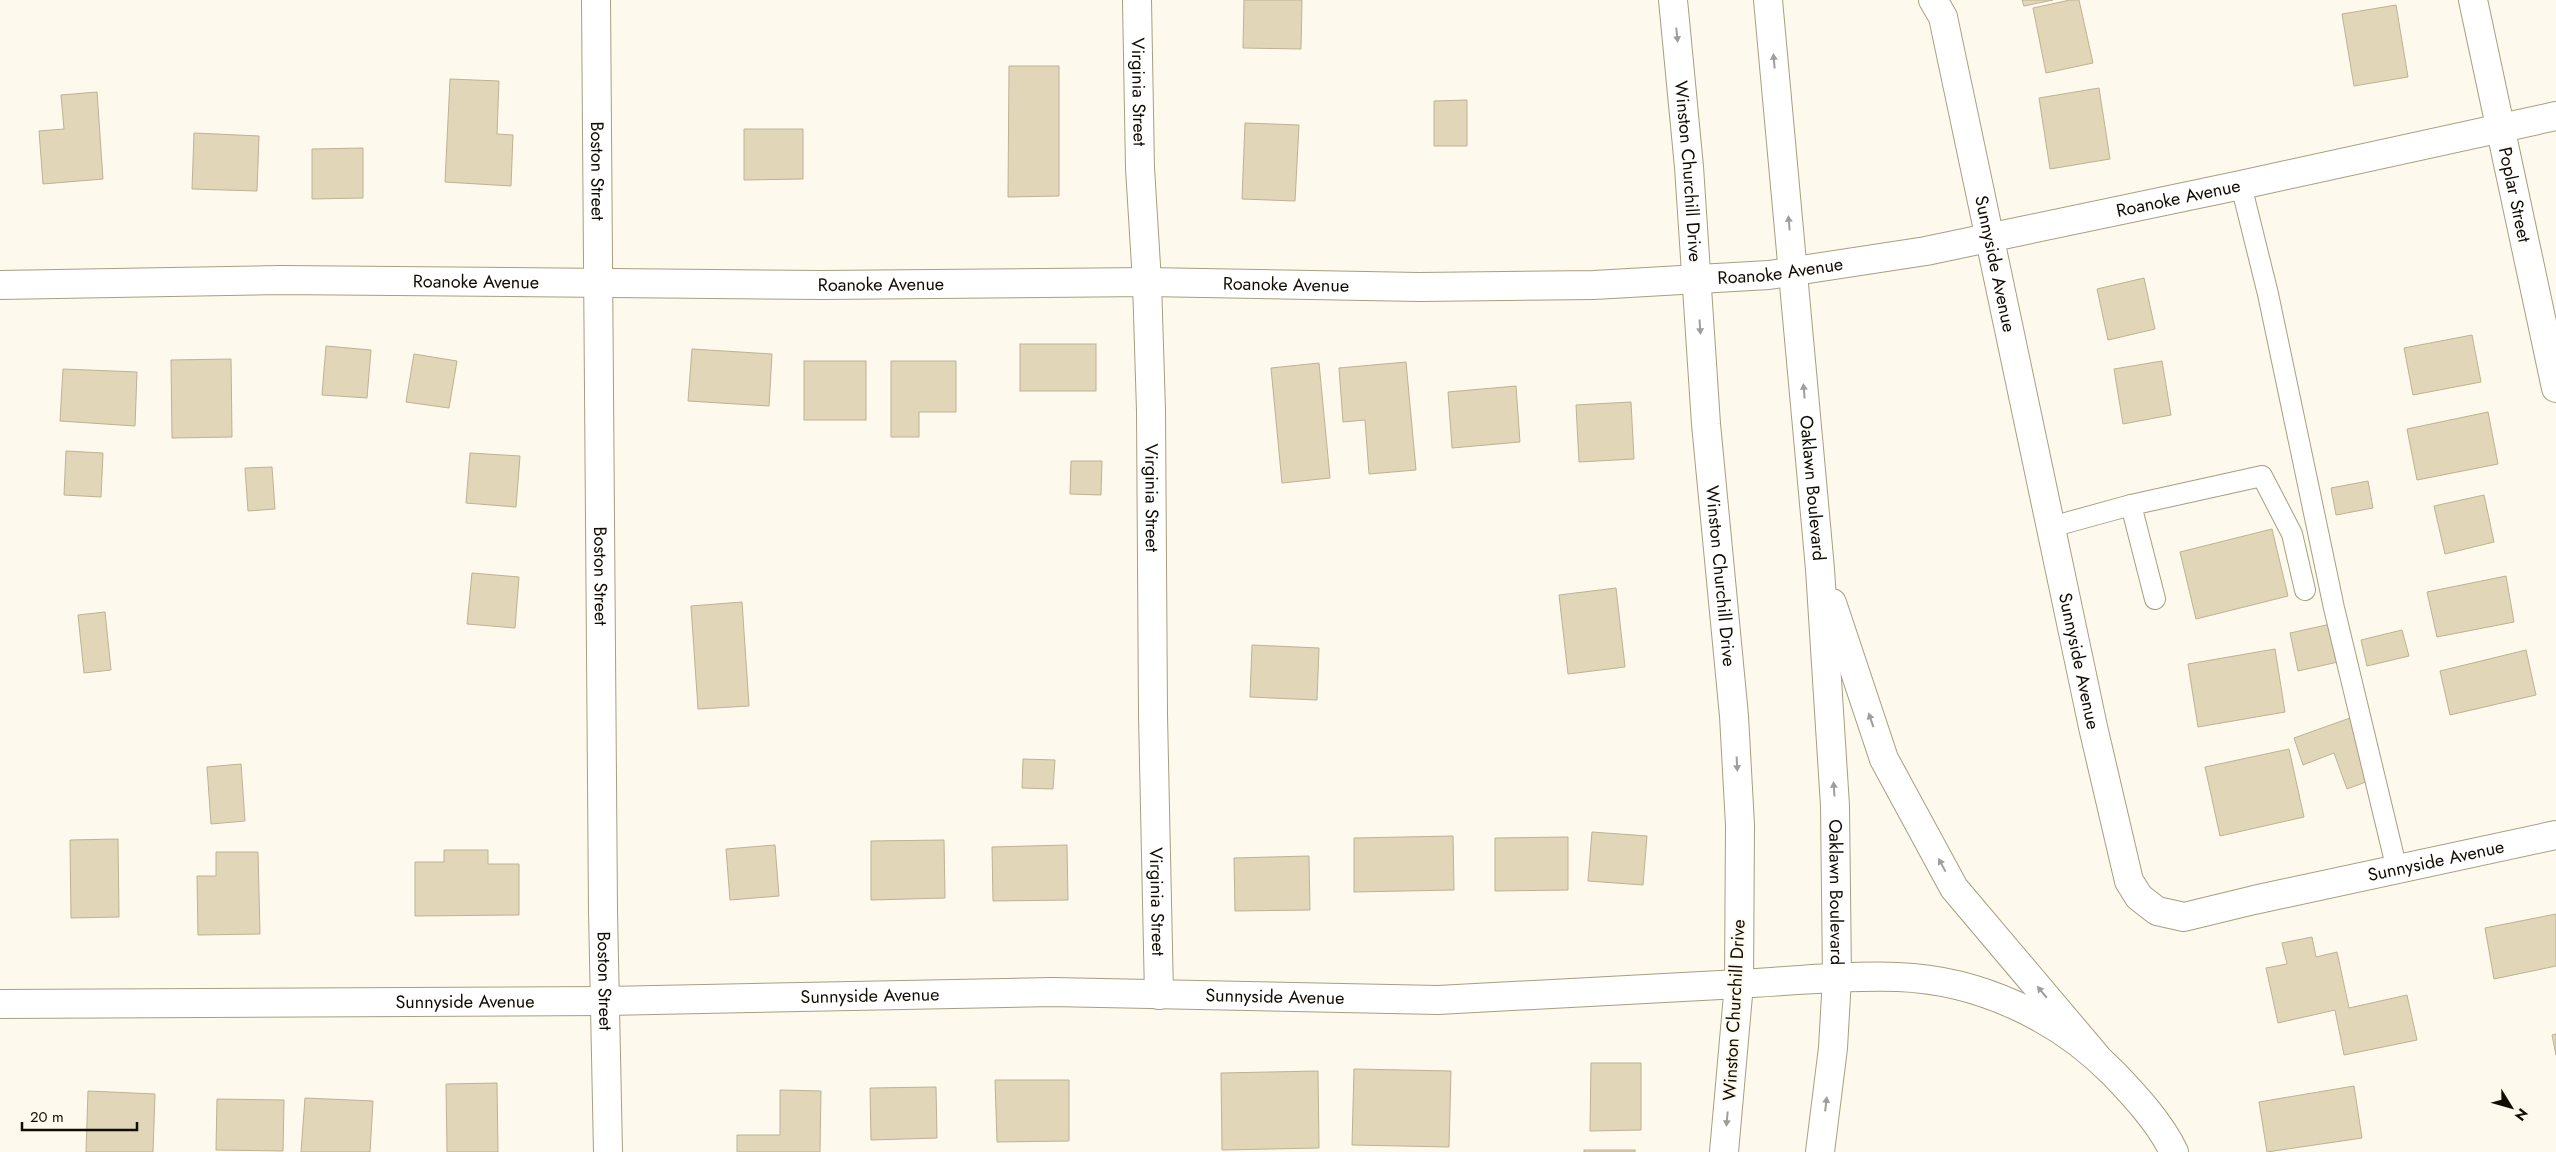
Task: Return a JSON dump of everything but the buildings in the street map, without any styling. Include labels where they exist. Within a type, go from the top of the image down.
[{"type":"main road","name":"Boston Street","points":[[596,0],[597,282],[603,662],[603,911],[608,1152]]},
{"type":"main road","name":"Virginia Street","points":[[1137,0],[1140,168],[1147,282],[1159,994]]},
{"type":"main road","name":"Winston Churchill Drive","points":[[1673,0],[1690,166],[1706,424],[1734,716],[1740,825],[1739,984],[1724,1152]]},
{"type":"main road","name":"Oaklawn Boulevard","points":[[1768,0],[1820,568],[1835,806],[1837,978]]},
{"type":"main road","name":"Sunnyside Avenue","points":[[1933,0],[1943,17],[2092,727],[2126,872],[2138,897],[2157,912],[2184,918],[2254,900],[2556,835]]},
{"type":"main road","name":"Poplar Street","points":[[2473,0],[2499,129],[2556,388]]},
{"type":"main road","name":"Roanoke Avenue","points":[[0,285],[280,280],[832,285],[1147,282],[1419,287],[1594,285],[1696,279],[1793,272],[1926,251],[2556,116]]},
{"type":"main road","points":[[1820,568],[1884,759],[1954,888],[2096,1056]]},
{"type":"main road","name":"Oaklawn Boulevard","points":[[1739,984],[1837,978],[1899,977],[1952,984],[2004,1000],[2053,1024],[2096,1056],[2142,1103],[2174,1152]]},
{"type":"main road","points":[[1820,1152],[1833,1048],[1837,978]]},
{"type":"main road","name":"Sunnyside Avenue","points":[[0,1004],[606,1001],[1052,992],[1438,1000],[1739,984]]},
{"type":"lane","points":[[2241,185],[2268,294],[2334,608],[2389,829],[2397,870]]},
{"type":"lane","points":[[2051,527],[2132,505],[2262,476],[2292,534],[2305,590]]},
{"type":"lane","points":[[2132,505],[2155,600]]}]
